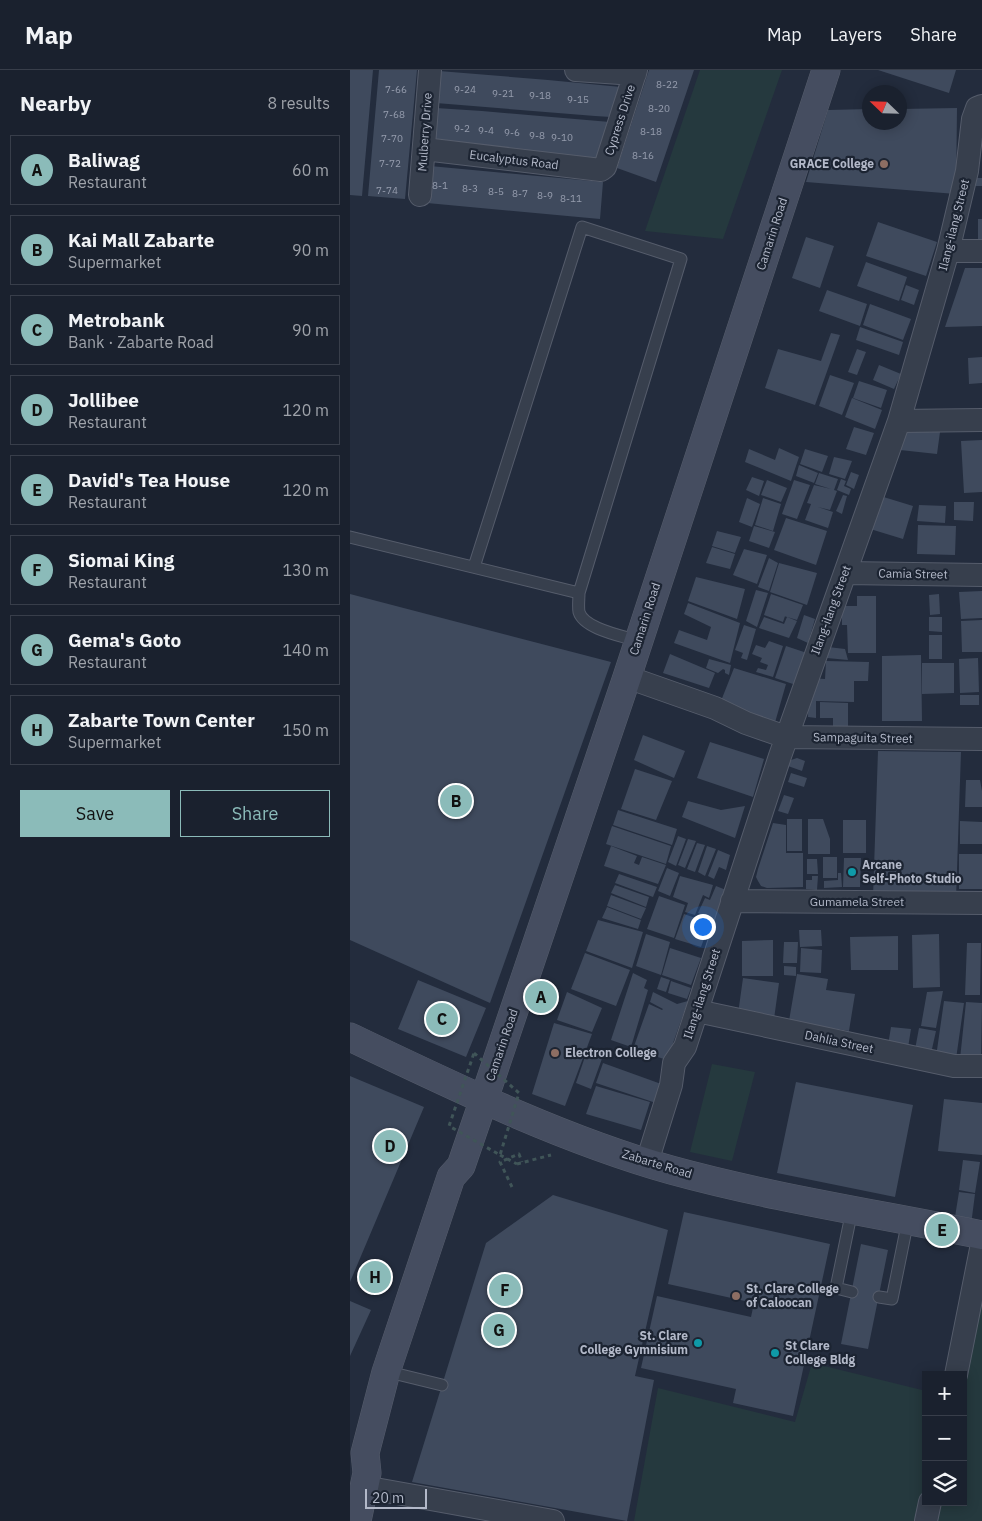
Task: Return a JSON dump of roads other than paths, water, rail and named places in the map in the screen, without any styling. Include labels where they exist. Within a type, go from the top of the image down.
[{"type":"main road","name":"Camarin Road","points":[[360,1481],[377,1455],[397,1374],[462,1180],[461,1166],[625,683],[826,70]]},
{"type":"main road","name":"Zabarte Road","points":[[350,1037],[455,1087],[570,1135],[647,1162],[736,1186],[982,1235]]},
{"type":"main road","name":"Camarin Road","points":[[357,1521],[360,1481],[365,1453],[386,1372],[451,1177],[461,1166]]},
{"type":"street","name":"Mulberry Drive","points":[[420,195],[430,70]]},
{"type":"street","points":[[576,70],[636,72]]},
{"type":"street","name":"Cypress Drive","points":[[603,169],[636,72]]},
{"type":"street","name":"Ilang-ilang Street","points":[[647,1162],[671,1085],[674,1063],[685,1047],[786,737],[899,421],[948,251],[968,171],[973,119],[977,108],[982,106]]},
{"type":"street","name":"Eucalyptus Road","points":[[424,150],[603,169]]},
{"type":"street","points":[[948,251],[982,251]]},
{"type":"street","points":[[899,421],[982,420]]},
{"type":"street","name":"Camia Street","points":[[845,573],[982,575]]},
{"type":"street","name":"Sampaguita Street","points":[[625,683],[710,719],[746,723],[786,737],[982,739]]},
{"type":"street","name":"Gumamela Street","points":[[732,901],[982,903]]},
{"type":"street","name":"Dahlia Street","points":[[697,1011],[954,1066],[982,1066]]},
{"type":"street","points":[[957,1371],[982,1244]]},
{"type":"street","points":[[360,1481],[553,1521]]},
{"type":"street","points":[[926,1521],[929,1506]]},
{"type":"lane","points":[[474,567],[582,228],[682,259],[579,592],[579,612],[584,621],[591,626],[638,640]]},
{"type":"lane","points":[[350,537],[579,592]]},
{"type":"lane","points":[[852,1292],[836,1288],[853,1209]]},
{"type":"lane","points":[[879,1297],[892,1299],[908,1220]]},
{"type":"lane","points":[[397,1374],[442,1385]]},
{"type":"place","name":"GRACE College","points":[[884,164]]},
{"type":"place","name":"Kai Mall Zabarte","points":[[456,801]]},
{"type":"place","name":"Arcane Self-Photo Studio","points":[[852,872]]},
{"type":"place","name":"Baliwag","points":[[541,997]]},
{"type":"place","name":"Metrobank","points":[[442,1019]]},
{"type":"place","name":"Electron College","points":[[555,1053]]},
{"type":"place","name":"Jollibee","points":[[390,1146]]},
{"type":"place","name":"David's Tea House","points":[[942,1230]]},
{"type":"place","name":"Zabarte Town Center","points":[[375,1277]]},
{"type":"place","name":"Siomai King","points":[[505,1290]]},
{"type":"place","name":"St. Clare College of Caloocan","points":[[736,1296]]},
{"type":"place","name":"Gema's Goto","points":[[499,1330]]},
{"type":"place","name":"St. Clare College Gymnisium","points":[[698,1343]]},
{"type":"place","name":"St Clare College Bldg","points":[[775,1353]]}]
